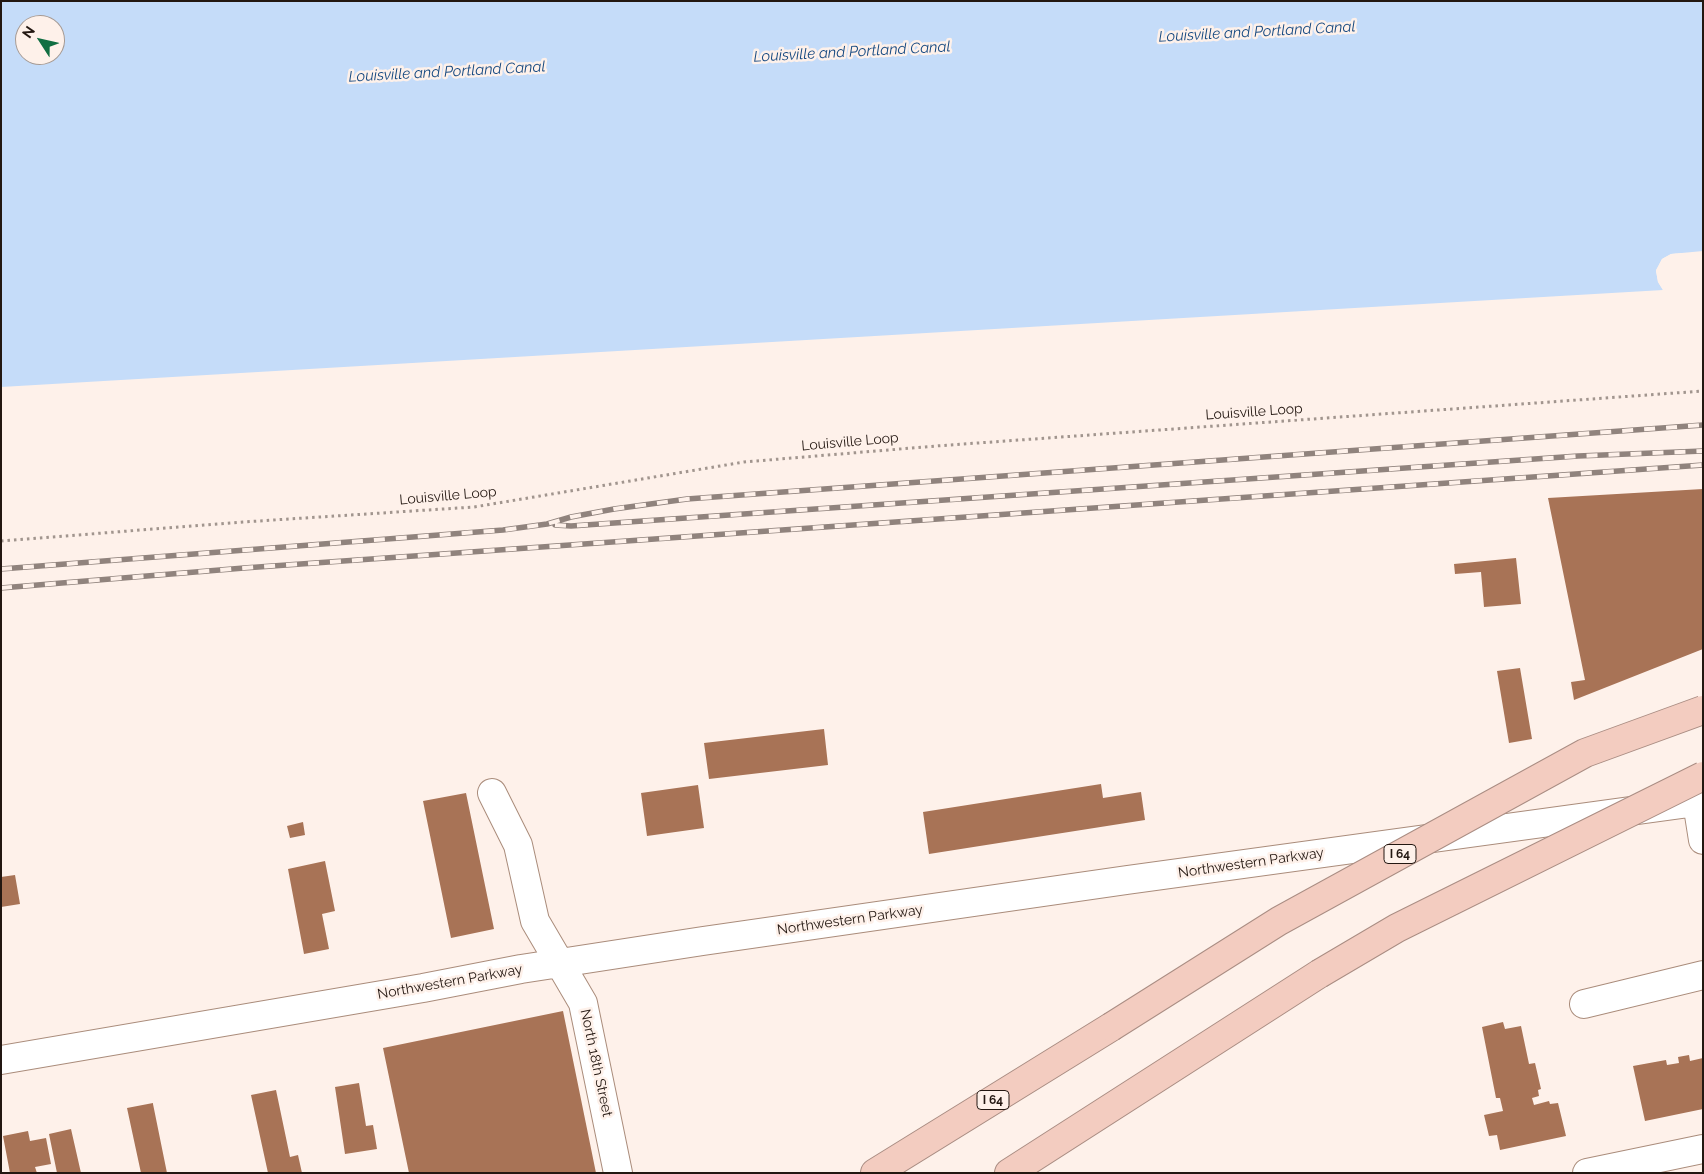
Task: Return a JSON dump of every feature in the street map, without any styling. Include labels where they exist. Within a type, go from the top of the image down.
[{"type":"highway","name":"I 64","points":[[875,1173],[1278,921],[1585,753],[1703,710]]},
{"type":"highway","points":[[1009,1173],[1319,974],[1397,928],[1703,776]]},
{"type":"street","name":"North 18th Street","points":[[492,793],[518,845],[535,921],[583,1003],[618,1173]]},
{"type":"street","name":"Northwestern Parkway","points":[[1,1060],[703,941],[1127,880],[1700,802]]},
{"type":"street","points":[[1700,802],[1703,840]]},
{"type":"street","points":[[1584,1004],[1703,975]]},
{"type":"street","points":[[1587,1173],[1703,1149]]},
{"type":"path","name":"Louisville Loop","points":[[1,540],[474,507],[744,462],[956,444],[1703,391]]},
{"type":"water","name":"Louisville and Portland Canal","points":[[1,1],[1703,1],[1703,251],[1671,254],[1662,259],[1656,271],[1658,282],[1663,290],[1,387]]},
{"type":"pier","points":[[1683,253],[1684,255],[1671,256],[1664,261],[1659,271],[1660,281],[1666,290],[1663,290],[1658,282],[1656,270],[1662,259],[1671,254]]},
{"type":"building","points":[[1703,489],[1703,649],[1574,700],[1571,682],[1585,680],[1548,498]]},
{"type":"building","points":[[1516,558],[1521,604],[1484,607],[1481,572],[1455,574],[1454,564]]},
{"type":"building","points":[[1520,668],[1532,739],[1509,743],[1497,671]]},
{"type":"building","points":[[824,729],[828,765],[709,779],[704,743]]},
{"type":"building","points":[[1101,784],[1103,798],[1141,792],[1145,820],[929,854],[923,812]]},
{"type":"building","points":[[698,785],[704,828],[647,836],[641,793]]},
{"type":"building","points":[[466,793],[494,929],[451,938],[423,801]]},
{"type":"building","points":[[303,822],[305,835],[290,838],[287,826]]},
{"type":"building","points":[[325,861],[335,911],[322,914],[329,949],[304,954],[288,869]]},
{"type":"building","points":[[15,875],[20,904],[1,907],[1,877]]},
{"type":"building","points":[[563,1011],[596,1173],[409,1173],[383,1048]]},
{"type":"building","points":[[1503,1022],[1505,1029],[1521,1026],[1529,1064],[1535,1063],[1541,1089],[1538,1090],[1539,1096],[1532,1098],[1534,1105],[1549,1101],[1550,1104],[1558,1103],[1566,1136],[1500,1150],[1497,1135],[1489,1136],[1484,1115],[1503,1111],[1500,1098],[1496,1098],[1482,1027]]},
{"type":"building","points":[[1689,1055],[1690,1061],[1703,1058],[1703,1109],[1645,1121],[1633,1066],[1666,1060],[1667,1065],[1679,1063],[1678,1057]]},
{"type":"building","points":[[359,1083],[366,1126],[373,1125],[377,1149],[345,1154],[335,1087]]},
{"type":"building","points":[[276,1090],[290,1157],[298,1155],[302,1173],[268,1173],[251,1095]]},
{"type":"building","points":[[153,1103],[167,1173],[141,1173],[127,1108]]},
{"type":"building","points":[[71,1129],[81,1173],[57,1173],[49,1134]]},
{"type":"building","points":[[28,1131],[30,1141],[46,1138],[51,1164],[35,1167],[37,1173],[10,1173],[3,1136]]},
{"type":"railway","points":[[1,569],[503,530],[547,524],[571,517],[614,509],[687,499],[1703,425]]},
{"type":"railway","points":[[555,525],[571,526],[1578,456],[1703,451]]},
{"type":"railway","points":[[1,588],[244,568],[1703,465]]}]
